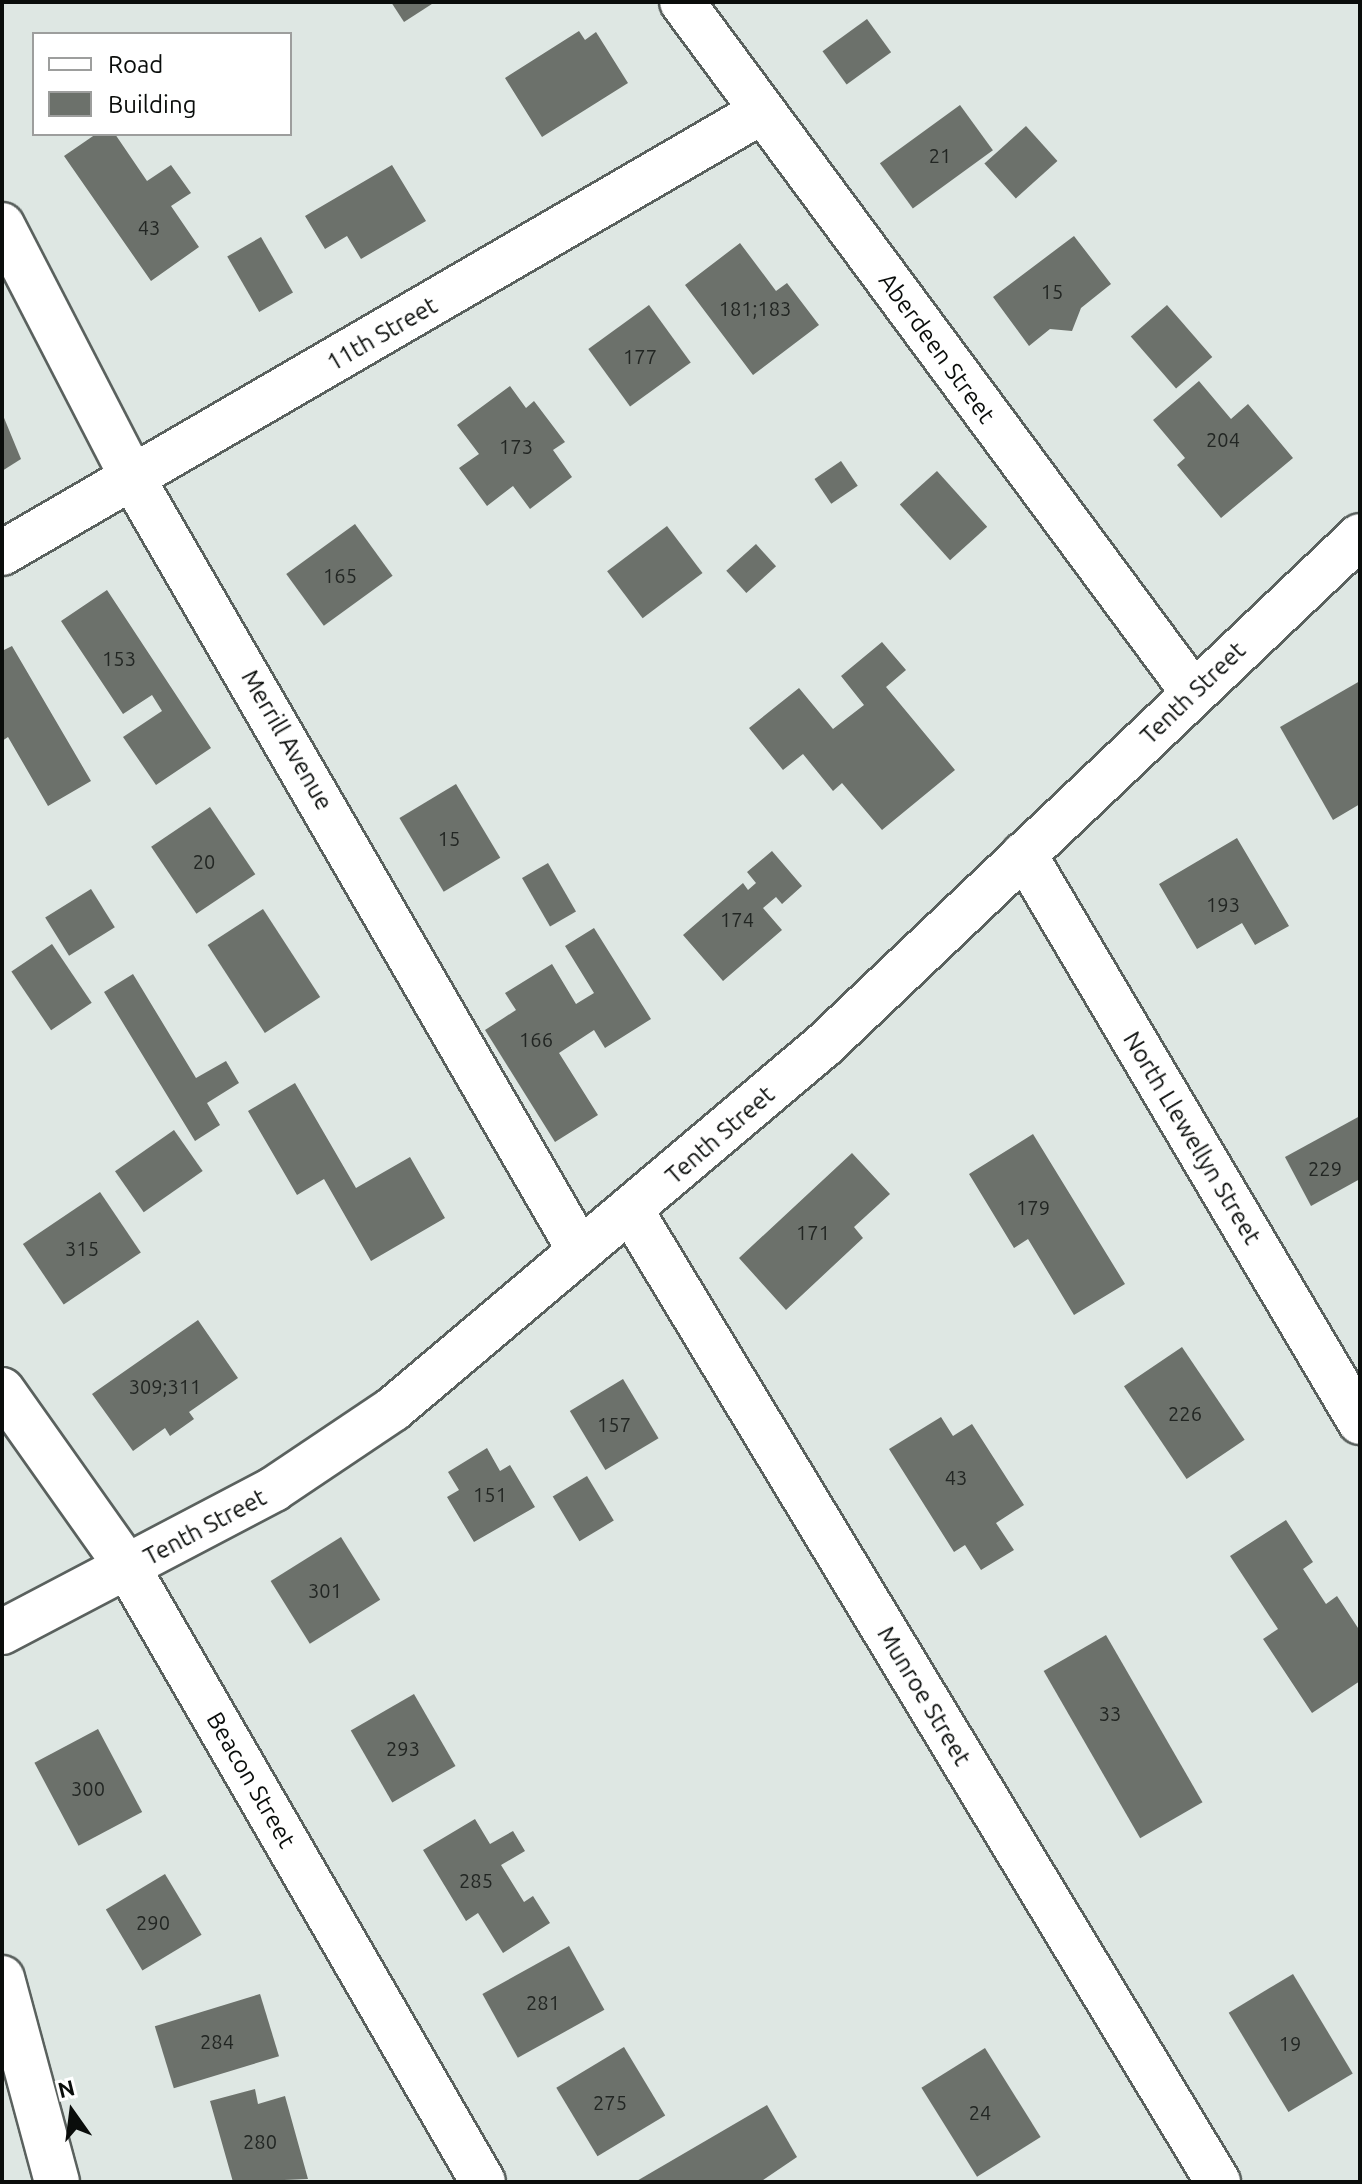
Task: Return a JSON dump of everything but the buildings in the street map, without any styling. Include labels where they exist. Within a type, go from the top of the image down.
[{"type":"street","name":"Aberdeen Street","points":[[682,2],[1193,692]]},
{"type":"street","name":"11th Street","points":[[2,553],[761,112]]},
{"type":"street","name":"Merrill Avenue","points":[[2,225],[133,479],[580,1251]]},
{"type":"street","name":"Tenth Street","points":[[2,1632],[274,1489],[393,1409],[824,1045],[1360,536]]},
{"type":"street","name":"North Llewellyn Street","points":[[1024,854],[1360,1422]]},
{"type":"street","name":"Munroe Street","points":[[630,1209],[1218,2182]]},
{"type":"street","name":"Beacon Street","points":[[2,1390],[128,1568],[483,2182]]},
{"type":"street","points":[[2,1978],[57,2182]]}]
